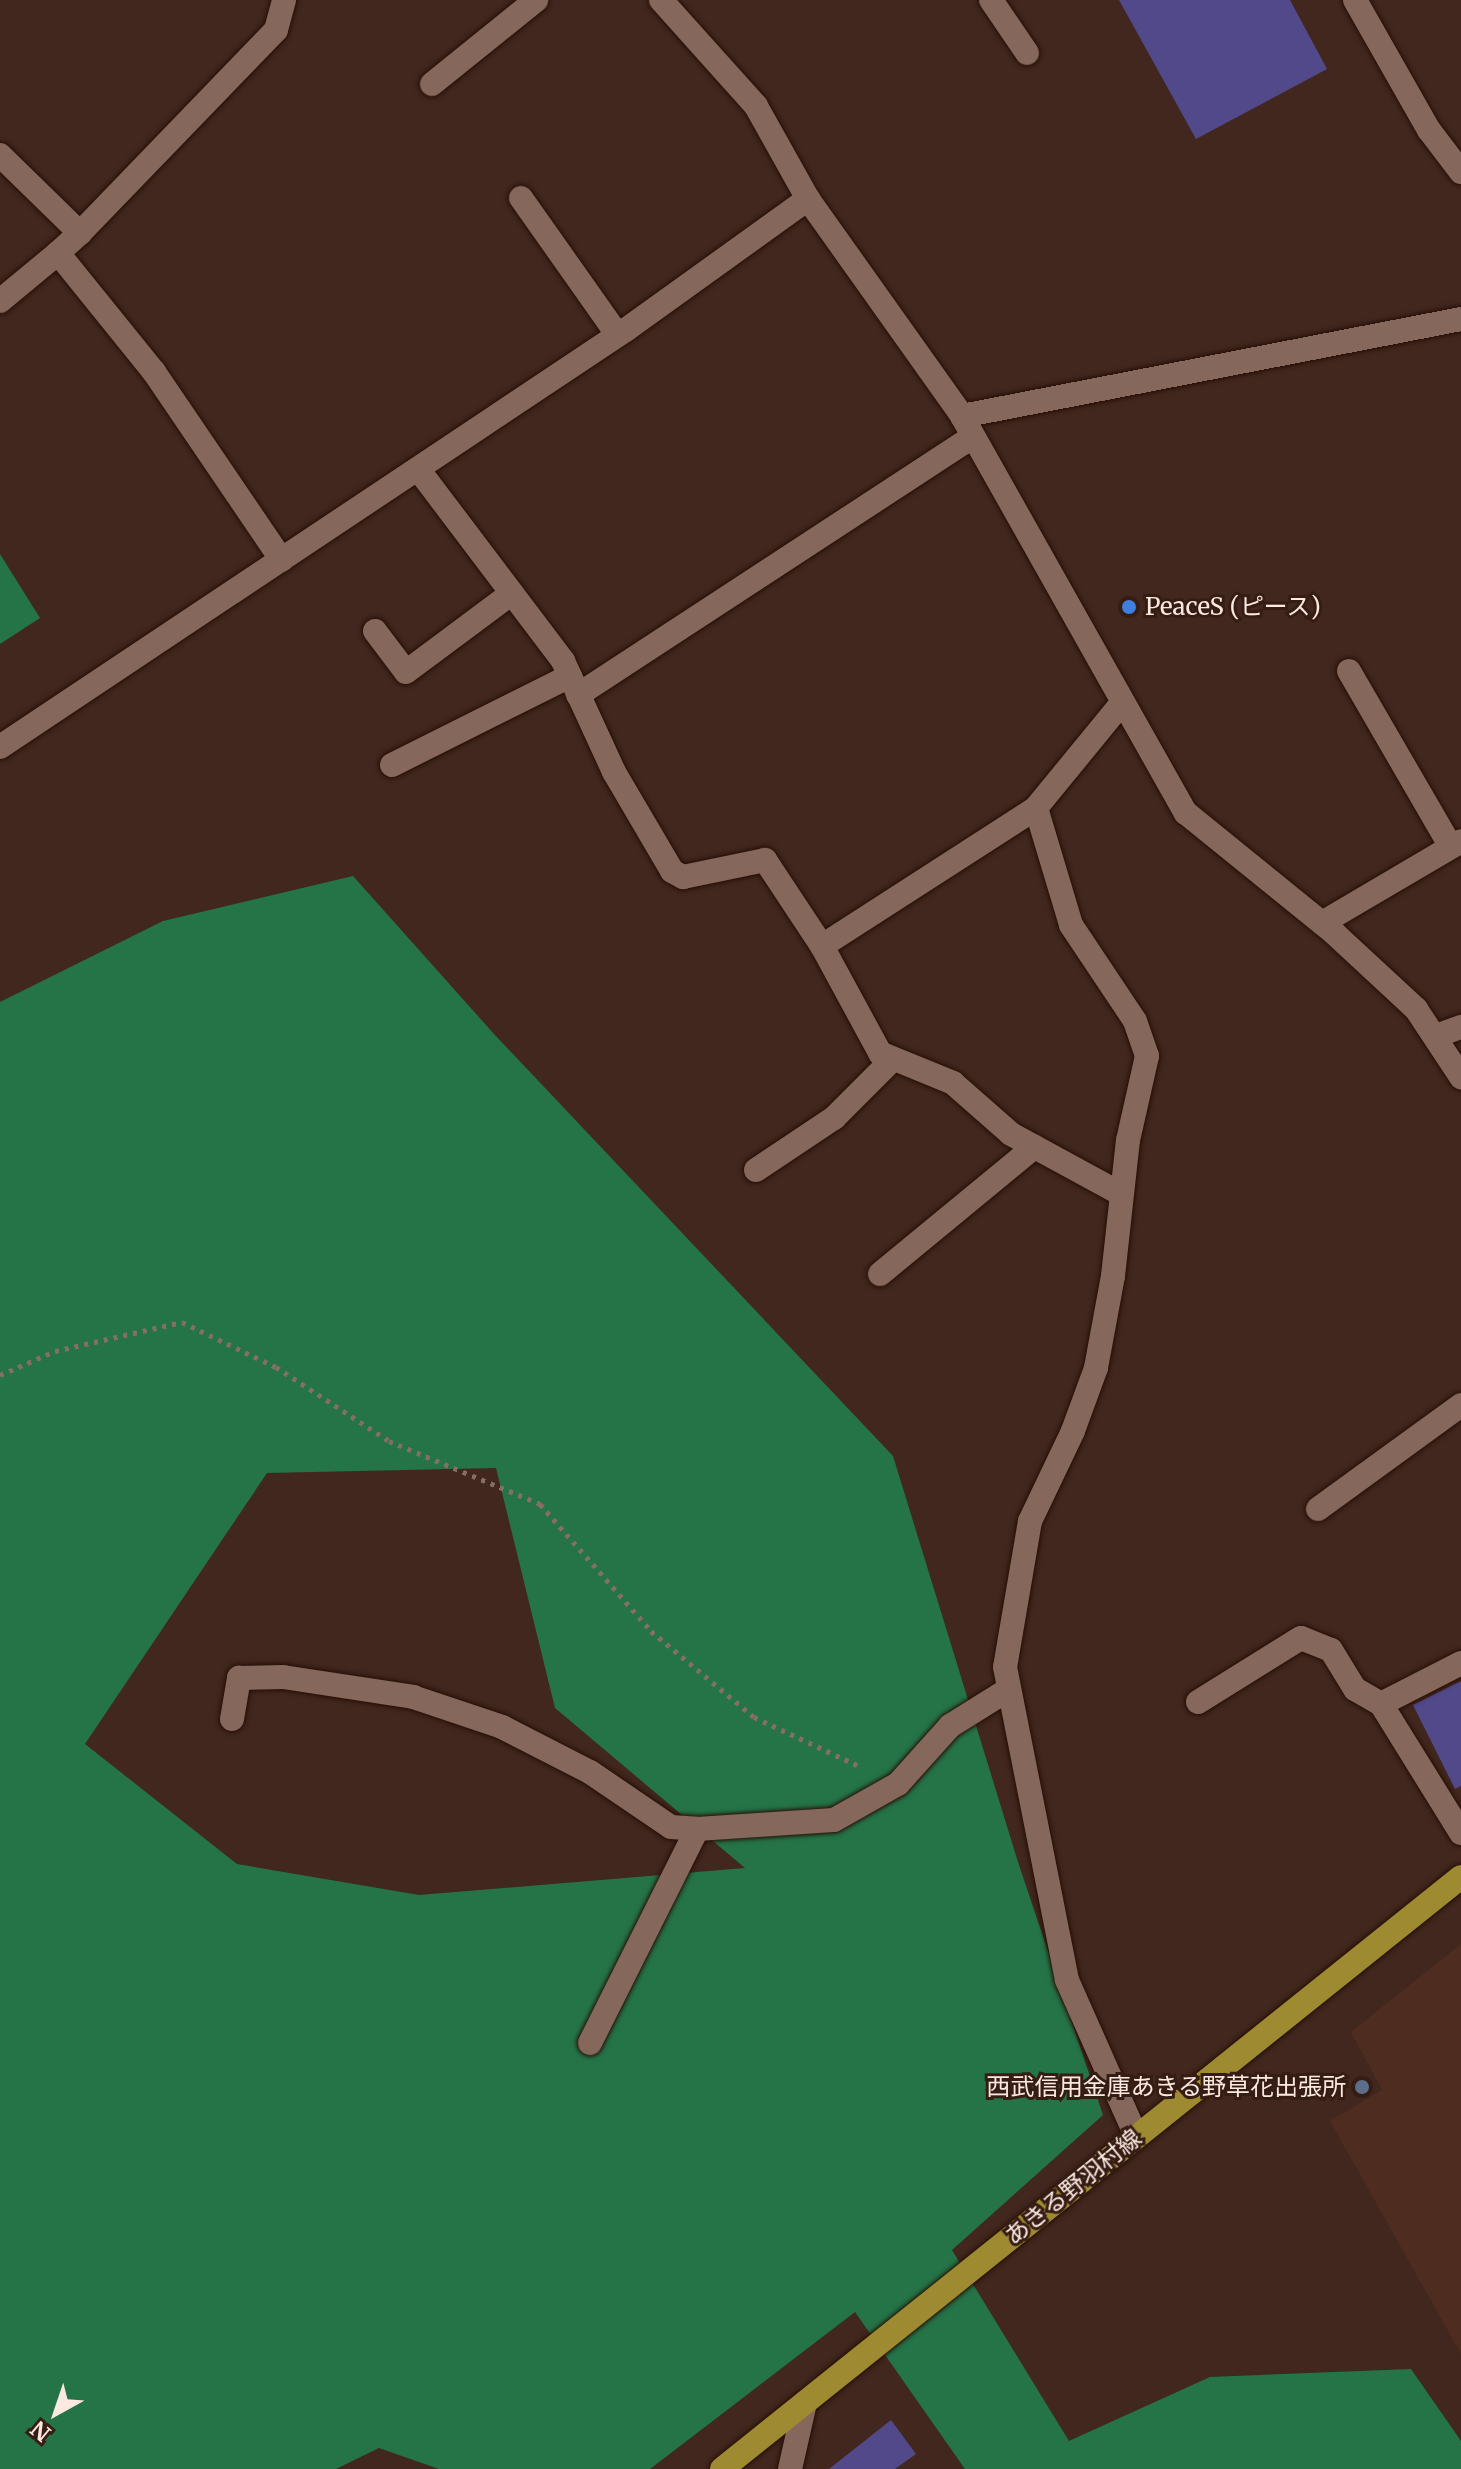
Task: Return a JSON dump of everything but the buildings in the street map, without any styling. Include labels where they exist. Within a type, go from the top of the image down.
[{"type":"main road","name":"あきる野羽村線","points":[[722,2469],[1461,1877]]},
{"type":"street","points":[[0,301],[80,233],[276,30],[284,0]]},
{"type":"street","points":[[432,84],[536,0]]},
{"type":"street","points":[[661,0],[756,106],[808,199],[968,427],[1121,704],[1186,813],[1322,923],[1416,1009],[1461,1077]]},
{"type":"street","points":[[991,0],[1027,53]]},
{"type":"street","points":[[1355,0],[1429,130],[1461,172]]},
{"type":"street","points":[[0,155],[80,233]]},
{"type":"street","points":[[521,198],[617,334]]},
{"type":"street","points":[[0,747],[418,469],[808,199]]},
{"type":"street","points":[[58,253],[154,372],[282,560]]},
{"type":"street","points":[[392,765],[574,685],[968,427],[1461,319]]},
{"type":"street","points":[[418,469],[512,593],[574,685],[614,772],[672,871],[683,877],[765,860],[822,946],[867,1037],[893,1059],[953,1083],[1011,1134],[1121,1194]]},
{"type":"street","points":[[375,631],[406,672],[512,593]]},
{"type":"street","points":[[1322,923],[1456,844],[1349,671]]},
{"type":"street","points":[[822,946],[1036,808],[1121,704]]},
{"type":"street","points":[[1036,808],[1071,925],[1135,1021],[1147,1056],[1121,1194],[1106,1324],[1091,1386],[1030,1521],[1005,1667],[1006,1691],[1067,1980],[1136,2136]]},
{"type":"street","points":[[1436,1036],[1461,1027]]},
{"type":"street","points":[[756,1170],[834,1118],[893,1059]]},
{"type":"street","points":[[880,1274],[1034,1147]]},
{"type":"street","points":[[1318,1509],[1461,1405]]},
{"type":"street","points":[[1198,1702],[1301,1638],[1331,1650],[1355,1689],[1381,1704],[1461,1833]]},
{"type":"street","points":[[1381,1704],[1461,1663]]},
{"type":"street","points":[[232,1719],[239,1678],[283,1677],[413,1697],[502,1727],[590,1772],[671,1827],[697,1829],[834,1820],[898,1784],[950,1726],[1006,1691]]},
{"type":"street","points":[[590,2043],[697,1829]]},
{"type":"street","points":[[790,2469],[805,2403]]},
{"type":"path","points":[[0,1375],[55,1351],[182,1322],[276,1367],[389,1441],[540,1504],[651,1631],[754,1717],[898,1784]]},
{"type":"shaded area","points":[[1461,1944],[1461,2354],[1330,2121],[1382,2090],[1351,2032]]},
{"type":"green space","points":[[0,554],[40,618],[0,644]]},
{"type":"green space","points":[[353,876],[494,1034],[893,1456],[1018,1862],[1103,2115],[952,2250],[1069,2441],[1210,2377],[1411,2369],[1461,2441],[1461,2469],[965,2469],[855,2312],[650,2469],[439,2469],[379,2448],[336,2469],[0,2469],[0,1002],[163,921]],"holes":[[[496,1468],[555,1708],[745,1868],[419,1895],[237,1864],[85,1744],[267,1473]]]},
{"type":"place","name":"PeaceS (ピース)","points":[[1129,607]]},
{"type":"place","name":"西武信用金庫あきる野草花出張所","points":[[1362,2087]]}]
